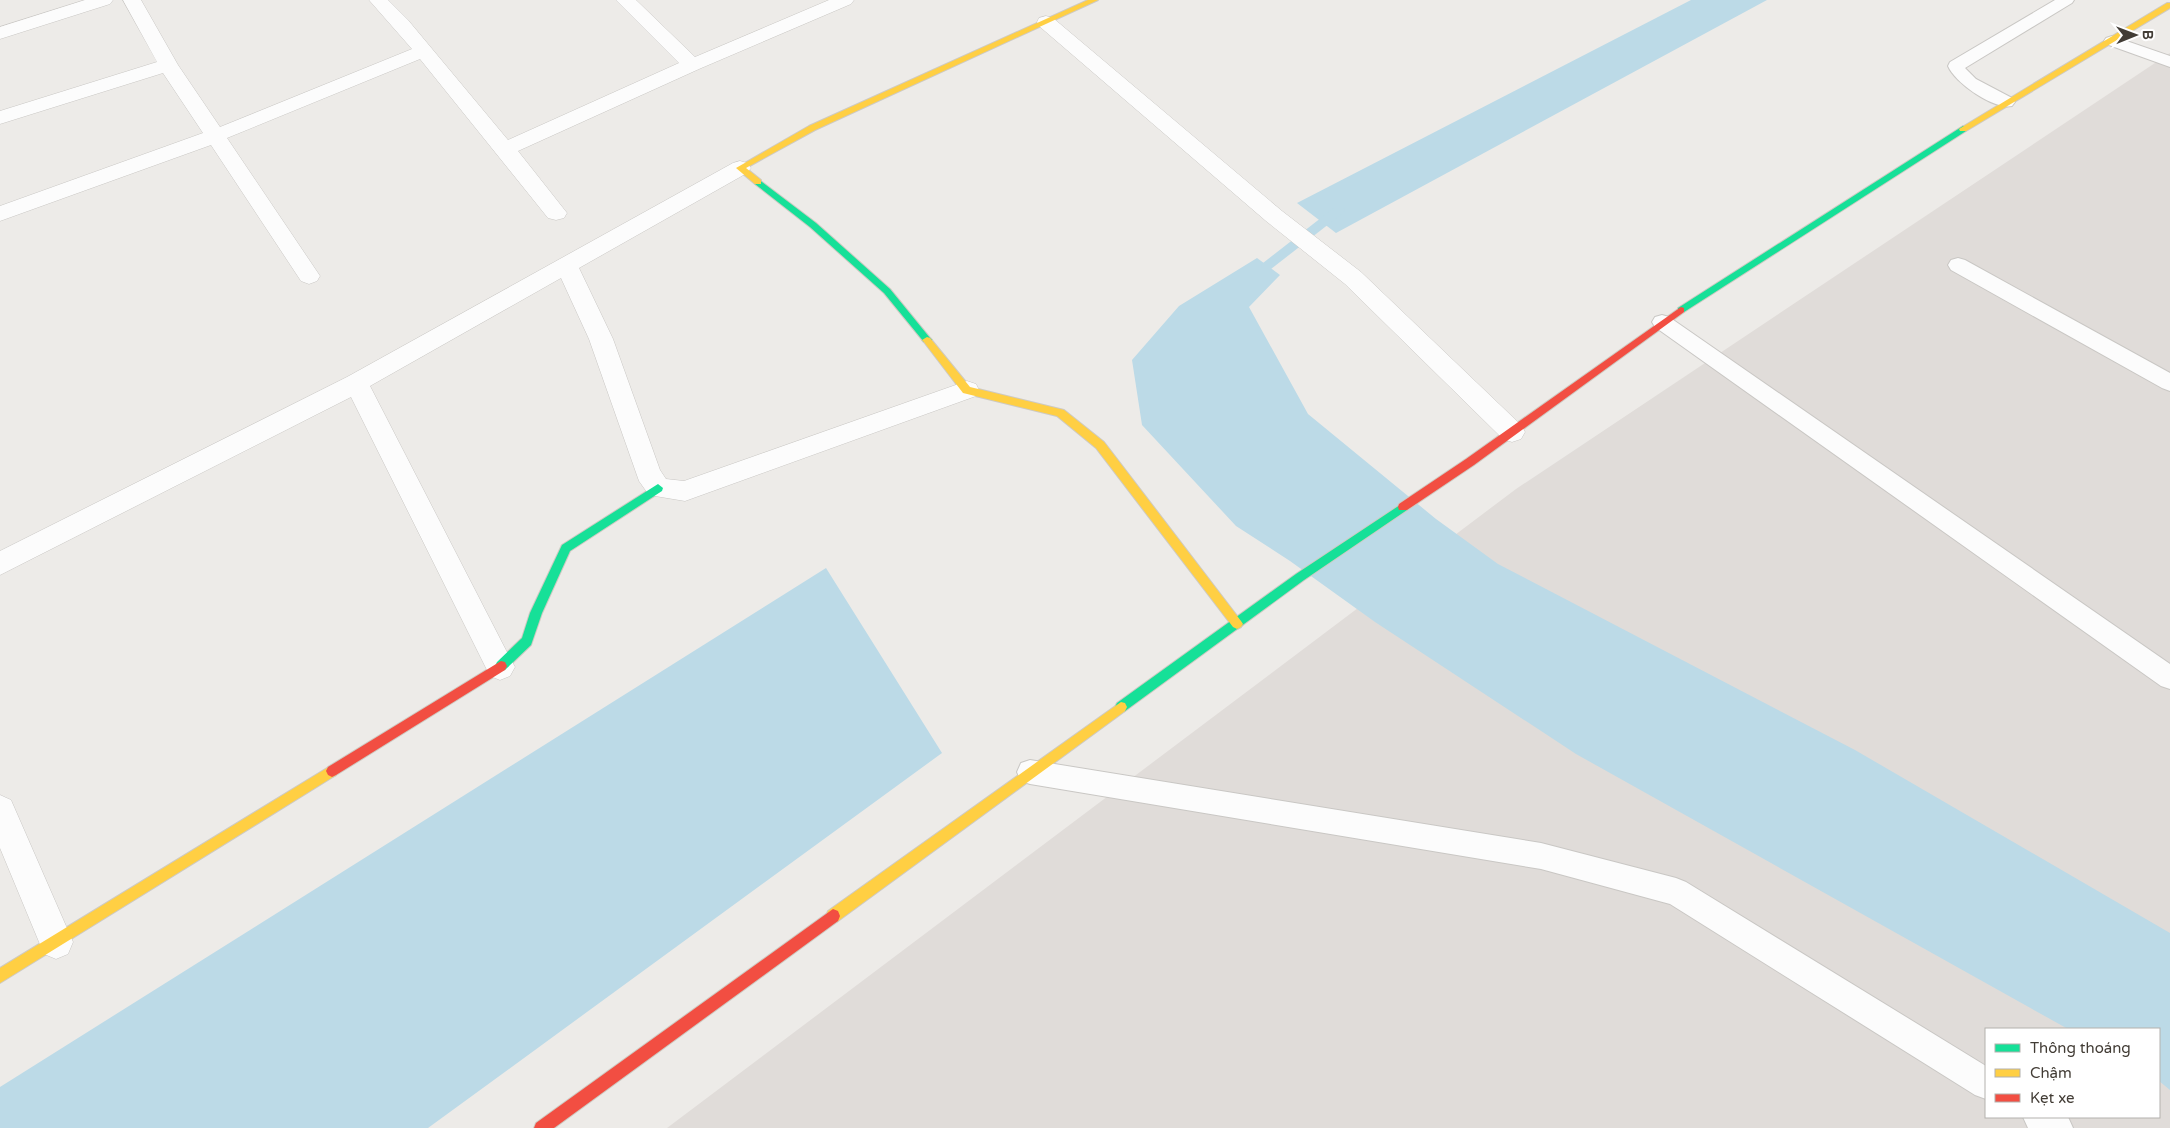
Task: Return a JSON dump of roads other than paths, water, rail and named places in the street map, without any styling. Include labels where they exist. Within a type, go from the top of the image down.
[{"type":"street","points":[[0,33],[104,0]]},
{"type":"street","points":[[132,0],[168,65],[309,276]]},
{"type":"street","points":[[378,0],[505,149],[556,213]]},
{"type":"street","points":[[625,0],[692,66]]},
{"type":"street","points":[[505,149],[845,0]]},
{"type":"street","points":[[0,564],[356,383],[812,128],[1094,0]]},
{"type":"street","points":[[541,1128],[1030,772],[1300,578],[1470,462],[1662,322],[2006,102],[2170,6]]},
{"type":"street","points":[[1046,22],[1274,216],[1353,278],[1512,432]]},
{"type":"street","points":[[0,214],[215,136],[423,51]]},
{"type":"street","points":[[0,118],[168,65]]},
{"type":"street","points":[[740,168],[813,226],[887,291],[967,390]]},
{"type":"street","points":[[566,265],[601,339],[648,474],[658,488]]},
{"type":"street","points":[[356,383],[500,667]]},
{"type":"street","points":[[0,976],[500,667],[527,641],[536,613],[566,548],[658,488],[686,491],[967,390],[1060,413],[1100,445],[1237,624]]},
{"type":"street","points":[[0,810],[56,942]]},
{"type":"lane","points":[[2006,102],[1964,78],[1957,72],[1956,66],[2066,0]]},
{"type":"lane","points":[[2112,41],[2170,62]]},
{"type":"lane","points":[[1958,265],[2170,383]]},
{"type":"lane","points":[[1662,322],[2170,678]]},
{"type":"lane","points":[[1030,772],[1541,856],[1676,892],[1985,1083]]},
{"type":"lane","points":[[2041,1118],[2058,1128]]},
{"type":"water","points":[[1691,0],[1767,0],[1336,233],[1297,203]]},
{"type":"water","points":[[1257,258],[1280,275],[1249,307],[1308,414],[1436,519],[1498,564],[1855,750],[2170,933],[2170,1090],[2160,1082],[2160,1028],[2066,1028],[1576,754],[1375,622],[1290,561],[1236,526],[1142,425],[1132,360],[1179,306]]},
{"type":"water","points":[[826,568],[942,753],[428,1128],[0,1128],[0,1087]]},
{"type":"waterway","points":[[1267,266],[1339,210]]}]
